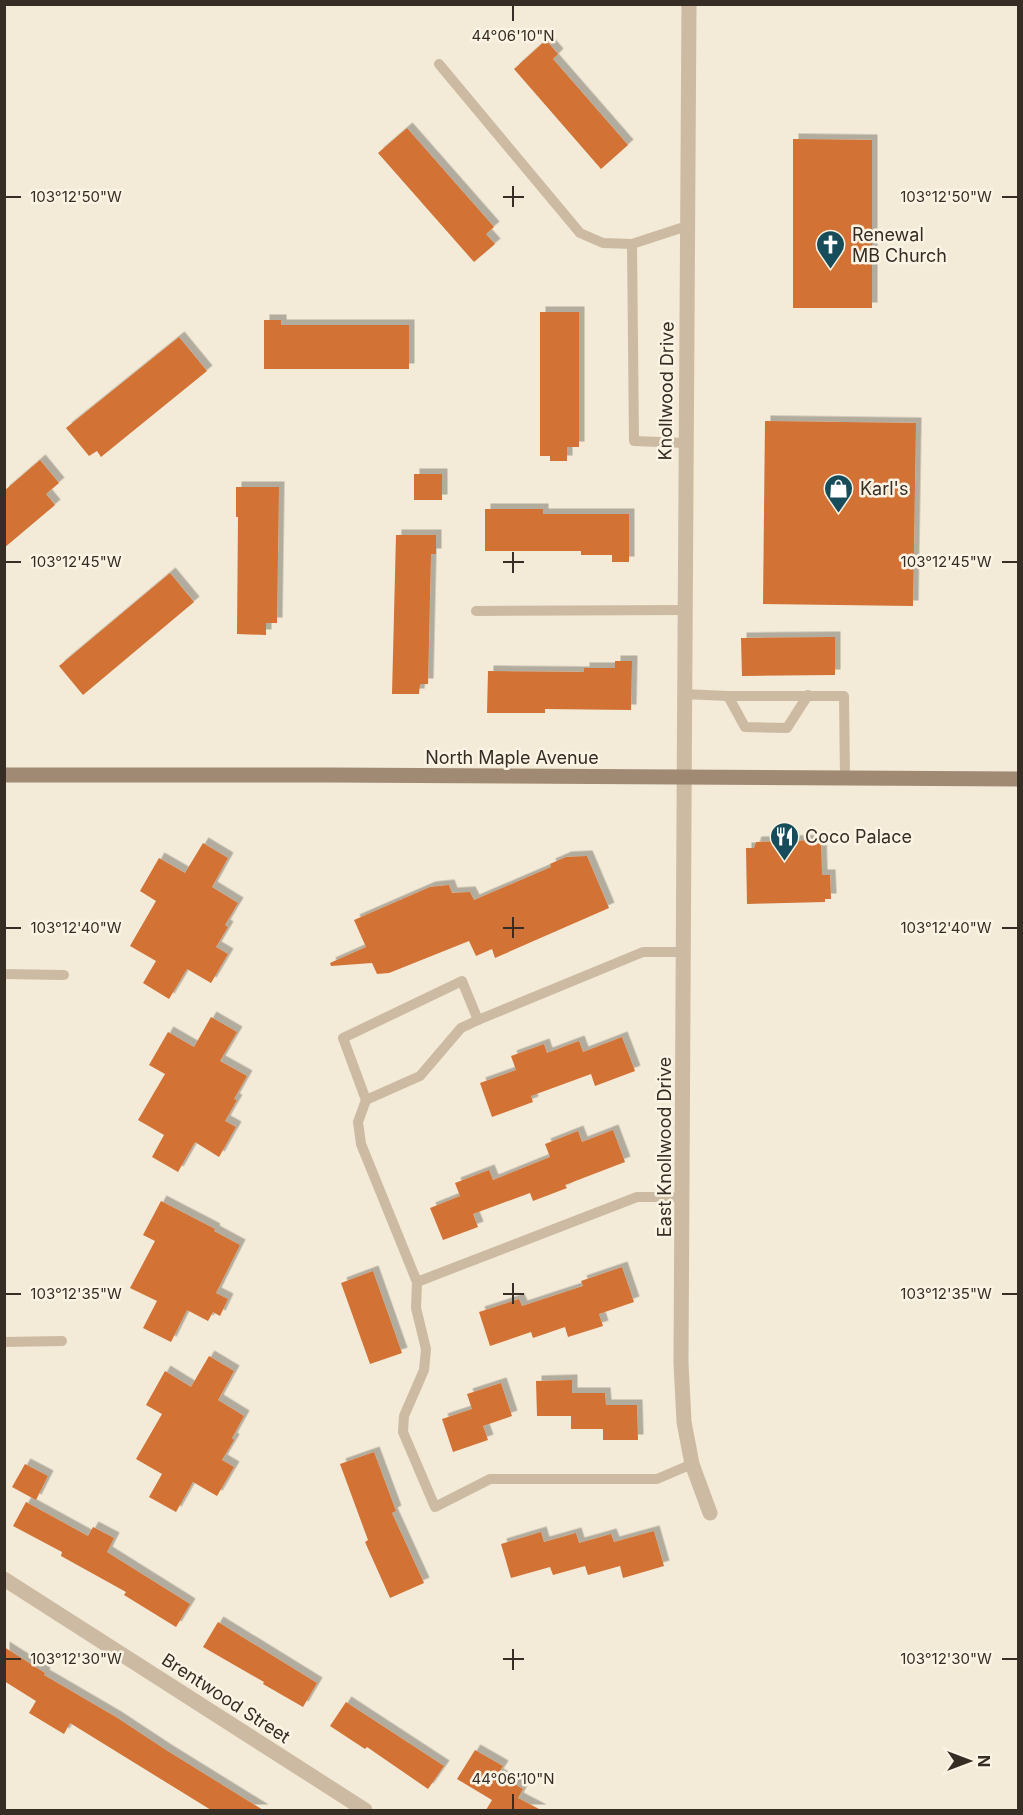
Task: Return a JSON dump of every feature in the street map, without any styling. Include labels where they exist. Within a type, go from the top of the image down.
[{"type":"street","name":"Knollwood Drive","points":[[684,778],[689,4]]},
{"type":"street","name":"North Maple Avenue","points":[[4,776],[342,775],[1018,779]]},
{"type":"street","name":"East Knollwood Drive","points":[[684,778],[685,952],[681,1363],[684,1422],[692,1464],[710,1513]]},
{"type":"street","name":"Brentwood Street","points":[[4,1579],[365,1810]]},
{"type":"lane","points":[[439,64],[580,233],[603,243],[632,244],[687,225]]},
{"type":"lane","points":[[632,244],[634,441],[685,443]]},
{"type":"lane","points":[[476,611],[684,610]]},
{"type":"lane","points":[[683,694],[844,696],[845,778]]},
{"type":"lane","points":[[728,696],[745,727],[787,728],[808,695]]},
{"type":"lane","points":[[366,1100],[420,1076],[461,1028],[478,1020],[643,952],[685,952]]},
{"type":"lane","points":[[4,974],[64,975]]},
{"type":"lane","points":[[478,1020],[462,981],[343,1038],[366,1100],[358,1122],[361,1144],[417,1282],[416,1308],[426,1349],[424,1370],[404,1416],[402,1432],[435,1507],[490,1479],[657,1479],[692,1464]]},
{"type":"lane","points":[[417,1282],[637,1197],[683,1197]]},
{"type":"lane","points":[[4,1342],[62,1341]]},
{"type":"building","points":[[546,40],[558,54],[553,59],[628,145],[601,169],[514,69]]},
{"type":"building","points":[[407,128],[494,227],[486,234],[495,244],[474,262],[378,153]]},
{"type":"building","points":[[793,139],[872,140],[872,308],[793,308]]},
{"type":"building","points":[[540,312],[579,312],[579,447],[567,447],[567,461],[550,461],[550,456],[540,456]]},
{"type":"building","points":[[264,320],[281,320],[281,325],[409,325],[409,369],[264,369]]},
{"type":"building","points":[[179,337],[207,371],[101,457],[97,451],[89,456],[66,428]]},
{"type":"building","name":"Karl's","points":[[765,421],[916,423],[913,606],[763,604]]},
{"type":"building","points":[[40,460],[59,483],[46,494],[55,505],[4,548],[4,491]]},
{"type":"building","points":[[414,474],[442,474],[442,500],[414,500]]},
{"type":"building","points":[[236,487],[279,487],[277,623],[266,623],[266,635],[237,634]]},
{"type":"building","points":[[485,509],[543,509],[543,514],[629,514],[629,562],[612,562],[612,555],[581,555],[581,551],[485,551]]},
{"type":"building","points":[[396,535],[436,535],[436,554],[431,554],[428,684],[420,684],[419,694],[392,694]]},
{"type":"building","points":[[170,573],[194,602],[83,695],[59,666]]},
{"type":"building","points":[[835,637],[835,675],[742,676],[741,638]]},
{"type":"building","points":[[615,661],[632,661],[631,710],[545,709],[545,713],[487,713],[488,671],[584,672],[584,668],[615,668]]},
{"type":"building","name":"Coco Palace","points":[[821,840],[822,875],[830,875],[831,899],[825,899],[825,902],[747,904],[746,848],[754,848],[756,842]]},
{"type":"building","points":[[203,843],[228,858],[212,887],[238,903],[216,947],[228,954],[211,983],[187,969],[169,999],[143,983],[156,961],[130,946],[156,901],[140,891],[159,858],[185,873]]},
{"type":"building","points":[[587,856],[609,908],[495,958],[492,949],[476,956],[469,941],[389,973],[377,974],[372,963],[331,966],[330,963],[366,947],[354,920],[430,887],[449,885],[452,893],[470,892],[474,900],[551,867],[550,864],[566,857]]},
{"type":"building","points":[[211,1017],[237,1032],[220,1061],[247,1076],[225,1121],[236,1127],[219,1157],[195,1142],[178,1172],[152,1157],[164,1135],[138,1120],[165,1074],[149,1065],[168,1032],[194,1047]]},
{"type":"building","points":[[622,1037],[635,1071],[595,1086],[591,1074],[531,1096],[533,1102],[492,1117],[480,1083],[516,1070],[511,1056],[544,1044],[547,1053],[579,1041],[583,1052]]},
{"type":"building","points":[[613,1130],[625,1162],[565,1185],[567,1188],[533,1201],[530,1193],[473,1214],[478,1227],[443,1240],[430,1208],[460,1196],[455,1183],[489,1170],[493,1180],[550,1157],[545,1144],[578,1131],[582,1142]]},
{"type":"building","points":[[161,1201],[215,1229],[214,1231],[240,1245],[216,1293],[228,1299],[220,1316],[213,1312],[208,1321],[187,1310],[171,1342],[143,1328],[157,1301],[130,1288],[155,1241],[143,1235]]},
{"type":"building","points":[[622,1267],[634,1302],[599,1314],[603,1326],[568,1337],[565,1327],[533,1338],[531,1332],[490,1346],[479,1312],[519,1299],[522,1306],[583,1286],[581,1281]]},
{"type":"building","points":[[373,1271],[402,1353],[370,1364],[341,1283]]},
{"type":"building","points":[[209,1356],[234,1371],[218,1400],[244,1416],[222,1460],[234,1467],[217,1496],[193,1482],[176,1512],[149,1497],[162,1474],[136,1459],[162,1414],[146,1405],[165,1371],[191,1387]]},
{"type":"building","points":[[572,1380],[572,1393],[605,1393],[606,1405],[637,1405],[638,1440],[603,1440],[603,1429],[571,1429],[571,1416],[537,1416],[536,1381]]},
{"type":"building","points":[[501,1383],[512,1416],[483,1426],[488,1440],[453,1452],[442,1419],[472,1409],[467,1394]]},
{"type":"building","points":[[374,1452],[396,1511],[392,1513],[424,1583],[390,1598],[365,1542],[368,1540],[340,1464]]},
{"type":"building","points":[[25,1464],[48,1476],[36,1500],[12,1487]]},
{"type":"building","points":[[26,1502],[88,1536],[93,1527],[114,1538],[107,1552],[190,1604],[176,1627],[124,1595],[126,1592],[61,1556],[62,1552],[13,1526]]},
{"type":"building","points":[[654,1531],[664,1566],[623,1578],[620,1566],[588,1575],[585,1566],[553,1575],[550,1567],[511,1578],[501,1544],[541,1532],[544,1542],[576,1533],[579,1543],[611,1534],[614,1542]]},
{"type":"building","points":[[218,1622],[317,1683],[303,1707],[203,1647]]},
{"type":"building","points":[[4,1647],[45,1673],[44,1675],[116,1717],[263,1810],[211,1810],[70,1723],[64,1734],[29,1713],[36,1701],[4,1681]]},
{"type":"building","points":[[346,1702],[444,1766],[428,1789],[367,1747],[365,1749],[330,1726]]},
{"type":"building","points":[[475,1750],[503,1766],[498,1774],[523,1789],[518,1798],[541,1810],[486,1810],[492,1800],[457,1779]]},
{"type":"place","name":"Renewal MB Church","points":[[831,270]]},
{"type":"place","name":"Karl's","points":[[839,514]]},
{"type":"place","name":"Coco Palace","points":[[784,862]]}]
